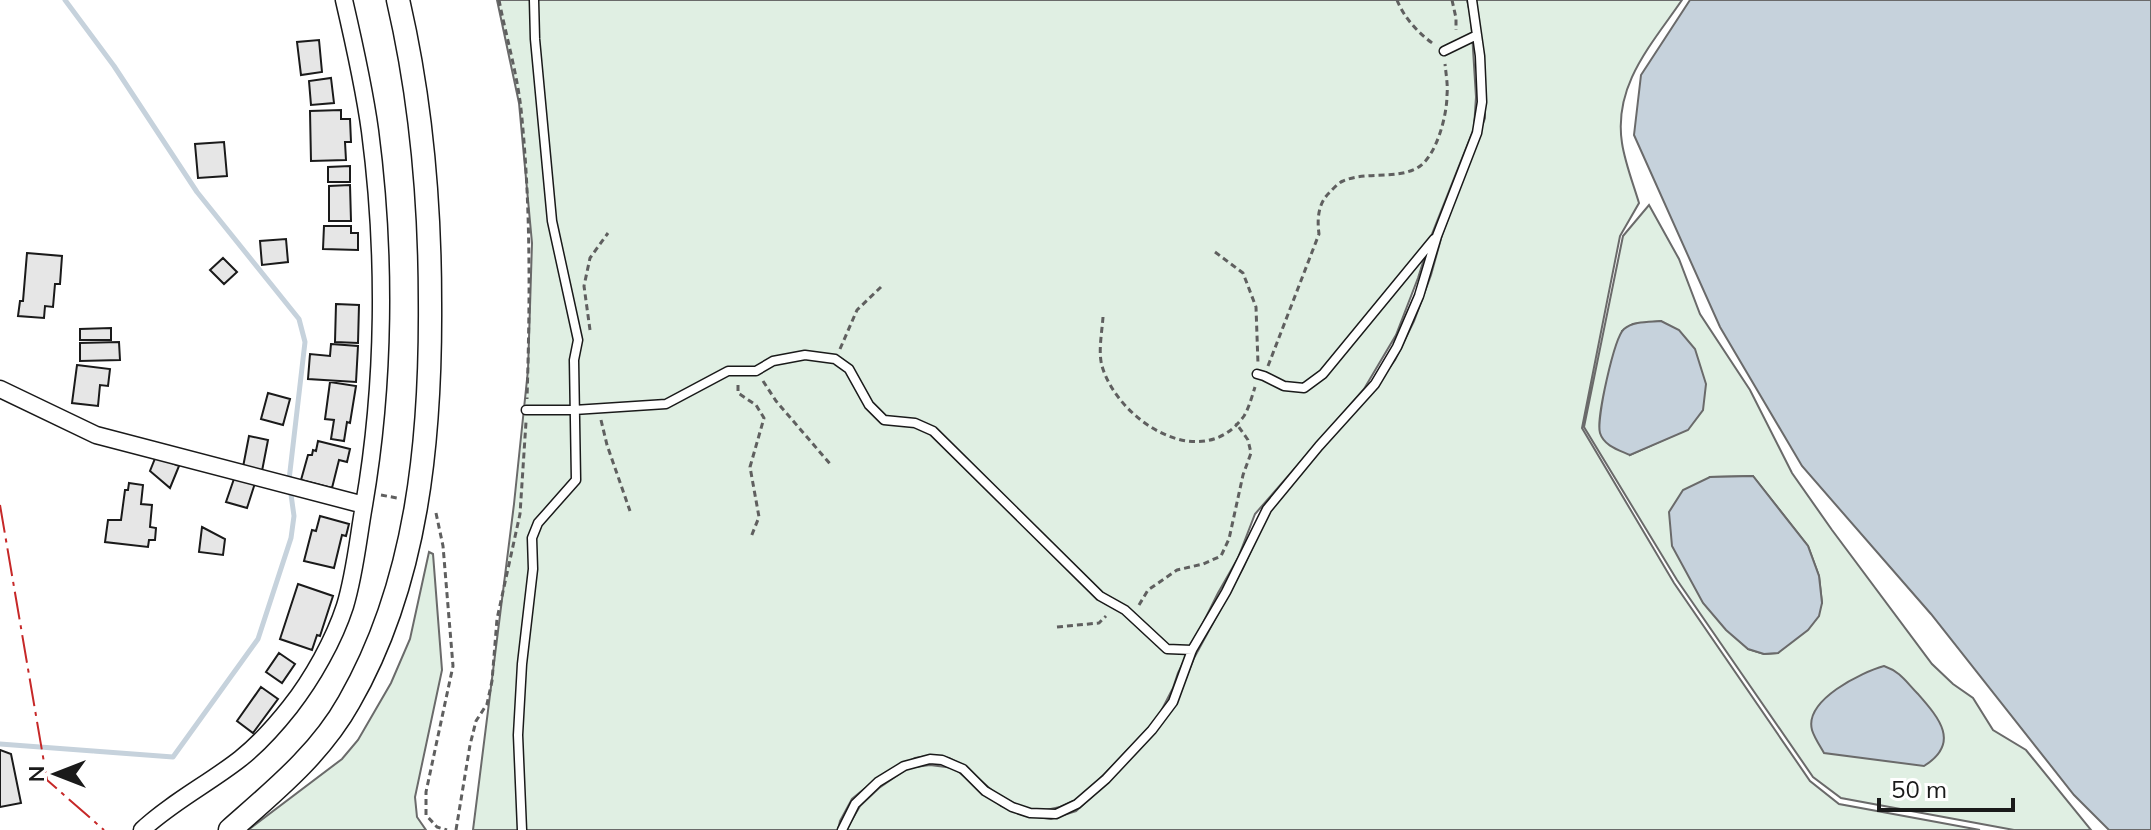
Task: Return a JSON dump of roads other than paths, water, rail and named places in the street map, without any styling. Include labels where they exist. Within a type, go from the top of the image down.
[{"type":"street","points":[[142,830],[159,814],[239,759],[266,735],[290,706],[313,674],[344,608],[356,561],[372,453],[380,344],[379,255],[370,130],[344,0]]},
{"type":"street","points":[[230,830],[298,769],[326,737],[349,703],[380,642],[425,502],[423,468],[431,350],[428,198],[419,112],[398,0]]},
{"type":"street","points":[[0,389],[96,435],[365,499]]},
{"type":"lane","points":[[522,830],[518,735],[522,664],[533,569],[532,538],[538,523],[576,480],[574,410],[578,340],[552,221],[534,0]]},
{"type":"lane","points":[[842,830],[855,804],[878,782],[904,766],[930,759],[942,760],[963,769],[999,801],[1030,813],[1056,814],[1077,804],[1106,779],[1152,730],[1173,702],[1192,650],[1226,592],[1267,509],[1375,384],[1397,347],[1419,296],[1437,236],[1477,133],[1482,102],[1472,0]]},
{"type":"lane","points":[[1444,51],[1477,35]]},
{"type":"lane","points":[[1261,375],[1284,386],[1304,388],[1323,374],[1437,236]]},
{"type":"lane","points":[[526,410],[666,404],[728,371],[756,371],[773,361],[805,355],[835,359],[849,369],[869,405],[884,420],[915,423],[933,431],[1100,596],[1129,613],[1167,649],[1192,650]]},
{"type":"waterway","points":[[0,744],[173,757],[258,639],[291,538],[294,516],[289,480],[305,342],[299,319],[197,192],[114,66],[65,0]]}]
